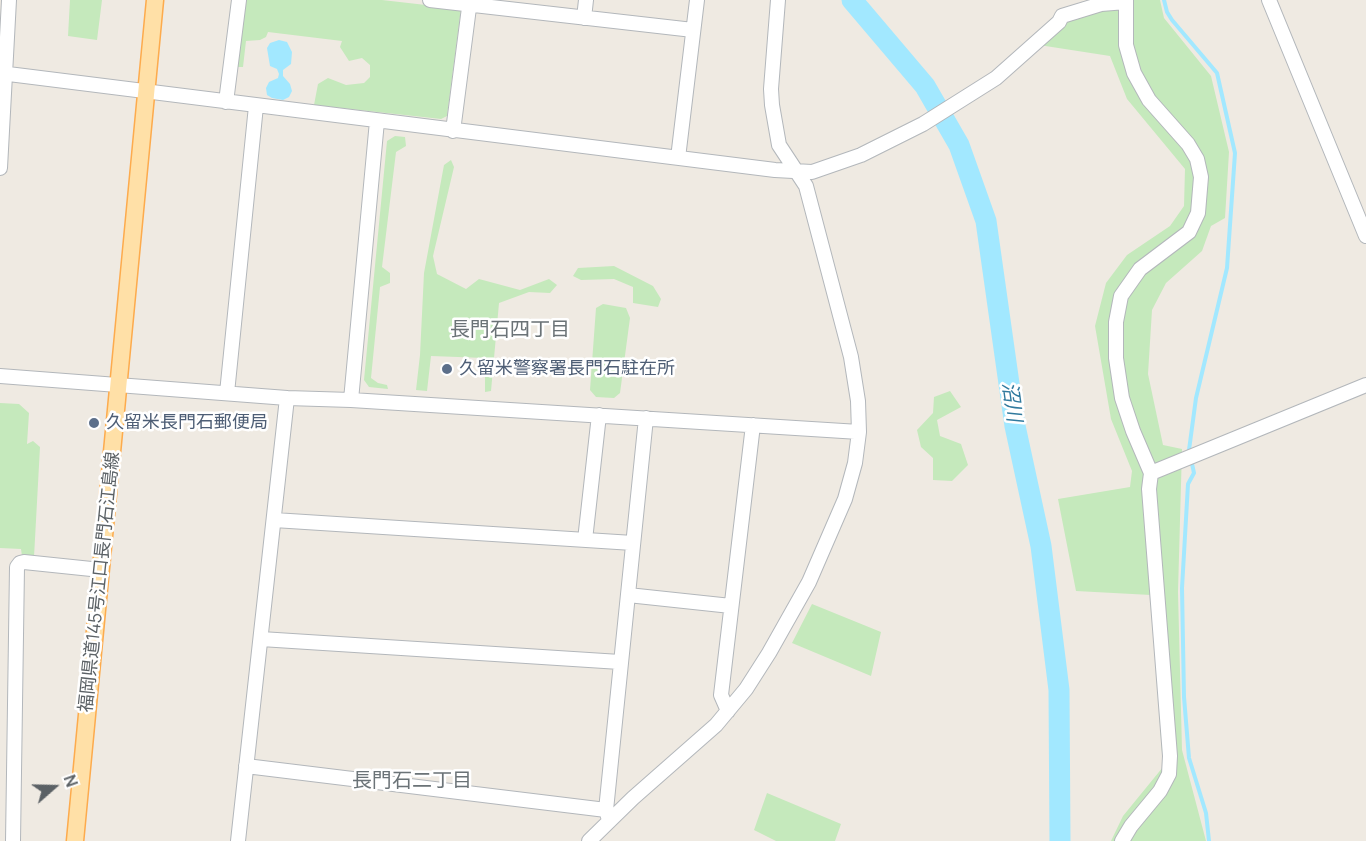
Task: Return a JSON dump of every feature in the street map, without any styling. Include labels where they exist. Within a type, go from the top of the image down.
[{"type":"main road","name":"福岡県道145号江口長門石江島線","points":[[75,841],[155,0]]},
{"type":"street","points":[[0,168],[3,74],[9,0]]},
{"type":"street","points":[[226,102],[238,0]]},
{"type":"street","points":[[430,0],[470,2],[693,30]]},
{"type":"street","points":[[584,18],[586,0]]},
{"type":"street","points":[[678,158],[697,0]]},
{"type":"street","points":[[589,841],[608,815],[693,747],[746,689],[770,653],[809,582],[845,499],[855,463],[859,432],[858,401],[851,357],[806,186],[780,145],[772,105],[771,89],[778,0]]},
{"type":"street","points":[[1269,0],[1366,236]]},
{"type":"street","points":[[3,74],[453,131],[812,172],[861,155],[923,124],[957,103],[996,78],[1059,22],[1062,16],[1101,4],[1126,1],[1126,45],[1134,73],[1149,100],[1188,144],[1197,159],[1201,177],[1198,213],[1189,232],[1140,269],[1121,296],[1116,322],[1116,358],[1122,398],[1151,473],[1149,489],[1170,756],[1169,774],[1160,791],[1131,826],[1122,841]]},
{"type":"street","points":[[453,131],[470,2]]},
{"type":"street","points":[[227,393],[256,106]]},
{"type":"street","points":[[351,400],[377,121]]},
{"type":"street","points":[[0,376],[287,398],[351,400],[859,432]]},
{"type":"street","points":[[1151,473],[1366,385]]},
{"type":"street","points":[[238,841],[287,398]]},
{"type":"street","points":[[585,540],[599,415]]},
{"type":"street","points":[[608,815],[620,662],[646,418]]},
{"type":"street","points":[[728,711],[722,695],[753,425]]},
{"type":"street","points":[[274,519],[633,543]]},
{"type":"street","points":[[13,841],[17,567],[24,562],[101,570]]},
{"type":"street","points":[[628,595],[731,606]]},
{"type":"street","points":[[261,639],[620,662]]},
{"type":"street","points":[[246,766],[608,815]]},
{"type":"green space","points":[[70,0],[102,0],[97,40],[68,36]]},
{"type":"green space","points":[[244,0],[382,0],[461,9],[447,116],[441,119],[314,105],[318,84],[328,78],[346,85],[364,83],[370,77],[370,65],[362,58],[349,61],[340,47],[342,41],[268,32],[266,37],[260,40],[246,41],[243,67],[236,67]]},
{"type":"green space","points":[[1103,0],[1160,0],[1164,18],[1211,76],[1229,152],[1225,218],[1211,226],[1202,251],[1166,283],[1152,310],[1148,374],[1163,445],[1182,449],[1178,592],[1182,750],[1206,841],[1111,841],[1123,816],[1163,767],[1151,595],[1076,591],[1058,499],[1130,487],[1132,471],[1111,419],[1095,326],[1106,283],[1127,255],[1170,226],[1184,206],[1185,169],[1127,99],[1110,56],[1039,45],[1068,19]]},
{"type":"green space","points":[[395,136],[405,137],[406,146],[396,152],[382,267],[390,273],[390,283],[380,287],[371,378],[387,385],[388,389],[369,387],[364,380],[387,141]]},
{"type":"green space","points":[[451,160],[454,167],[433,256],[437,274],[466,289],[479,279],[520,290],[549,279],[557,285],[550,293],[529,292],[499,303],[491,391],[485,392],[485,358],[431,356],[427,391],[416,390],[424,273],[444,165]]},
{"type":"green space","points":[[614,266],[653,286],[661,299],[658,307],[633,303],[633,287],[614,279],[581,280],[573,276],[578,268]]},
{"type":"green space","points":[[603,304],[626,308],[630,318],[620,393],[614,398],[596,397],[590,390],[596,308]]},
{"type":"green space","points":[[950,391],[961,407],[937,420],[940,436],[961,444],[968,465],[952,481],[933,480],[933,458],[921,447],[917,430],[933,413],[934,397]]},
{"type":"green space","points":[[0,403],[19,404],[29,413],[27,444],[33,441],[40,447],[34,557],[22,556],[21,549],[0,548]]},
{"type":"green space","points":[[812,604],[881,632],[871,676],[792,643]]},
{"type":"green space","points":[[767,793],[841,824],[835,841],[776,841],[754,830]]},
{"type":"water","points":[[279,40],[287,42],[292,52],[291,64],[283,70],[283,76],[290,84],[292,91],[289,97],[283,100],[267,95],[266,88],[269,82],[278,78],[279,74],[277,69],[270,66],[267,48],[270,43]]},
{"type":"waterway","name":"沼川","points":[[852,0],[925,86],[959,145],[986,221],[1015,426],[1041,546],[1059,690],[1060,841]]},
{"type":"waterway","points":[[1164,0],[1172,20],[1217,73],[1235,153],[1227,268],[1196,398],[1189,450],[1194,473],[1188,484],[1182,588],[1184,697],[1189,758],[1206,813],[1209,841]]},
{"type":"place","name":"久留米警察署長門石駐在所","points":[[447,369]]},
{"type":"place","name":"久留米長門石郵便局","points":[[94,423]]},
{"type":"district","name":"長門石四丁目","points":[[510,330]]},
{"type":"district","name":"長門石二丁目","points":[[412,781]]}]
